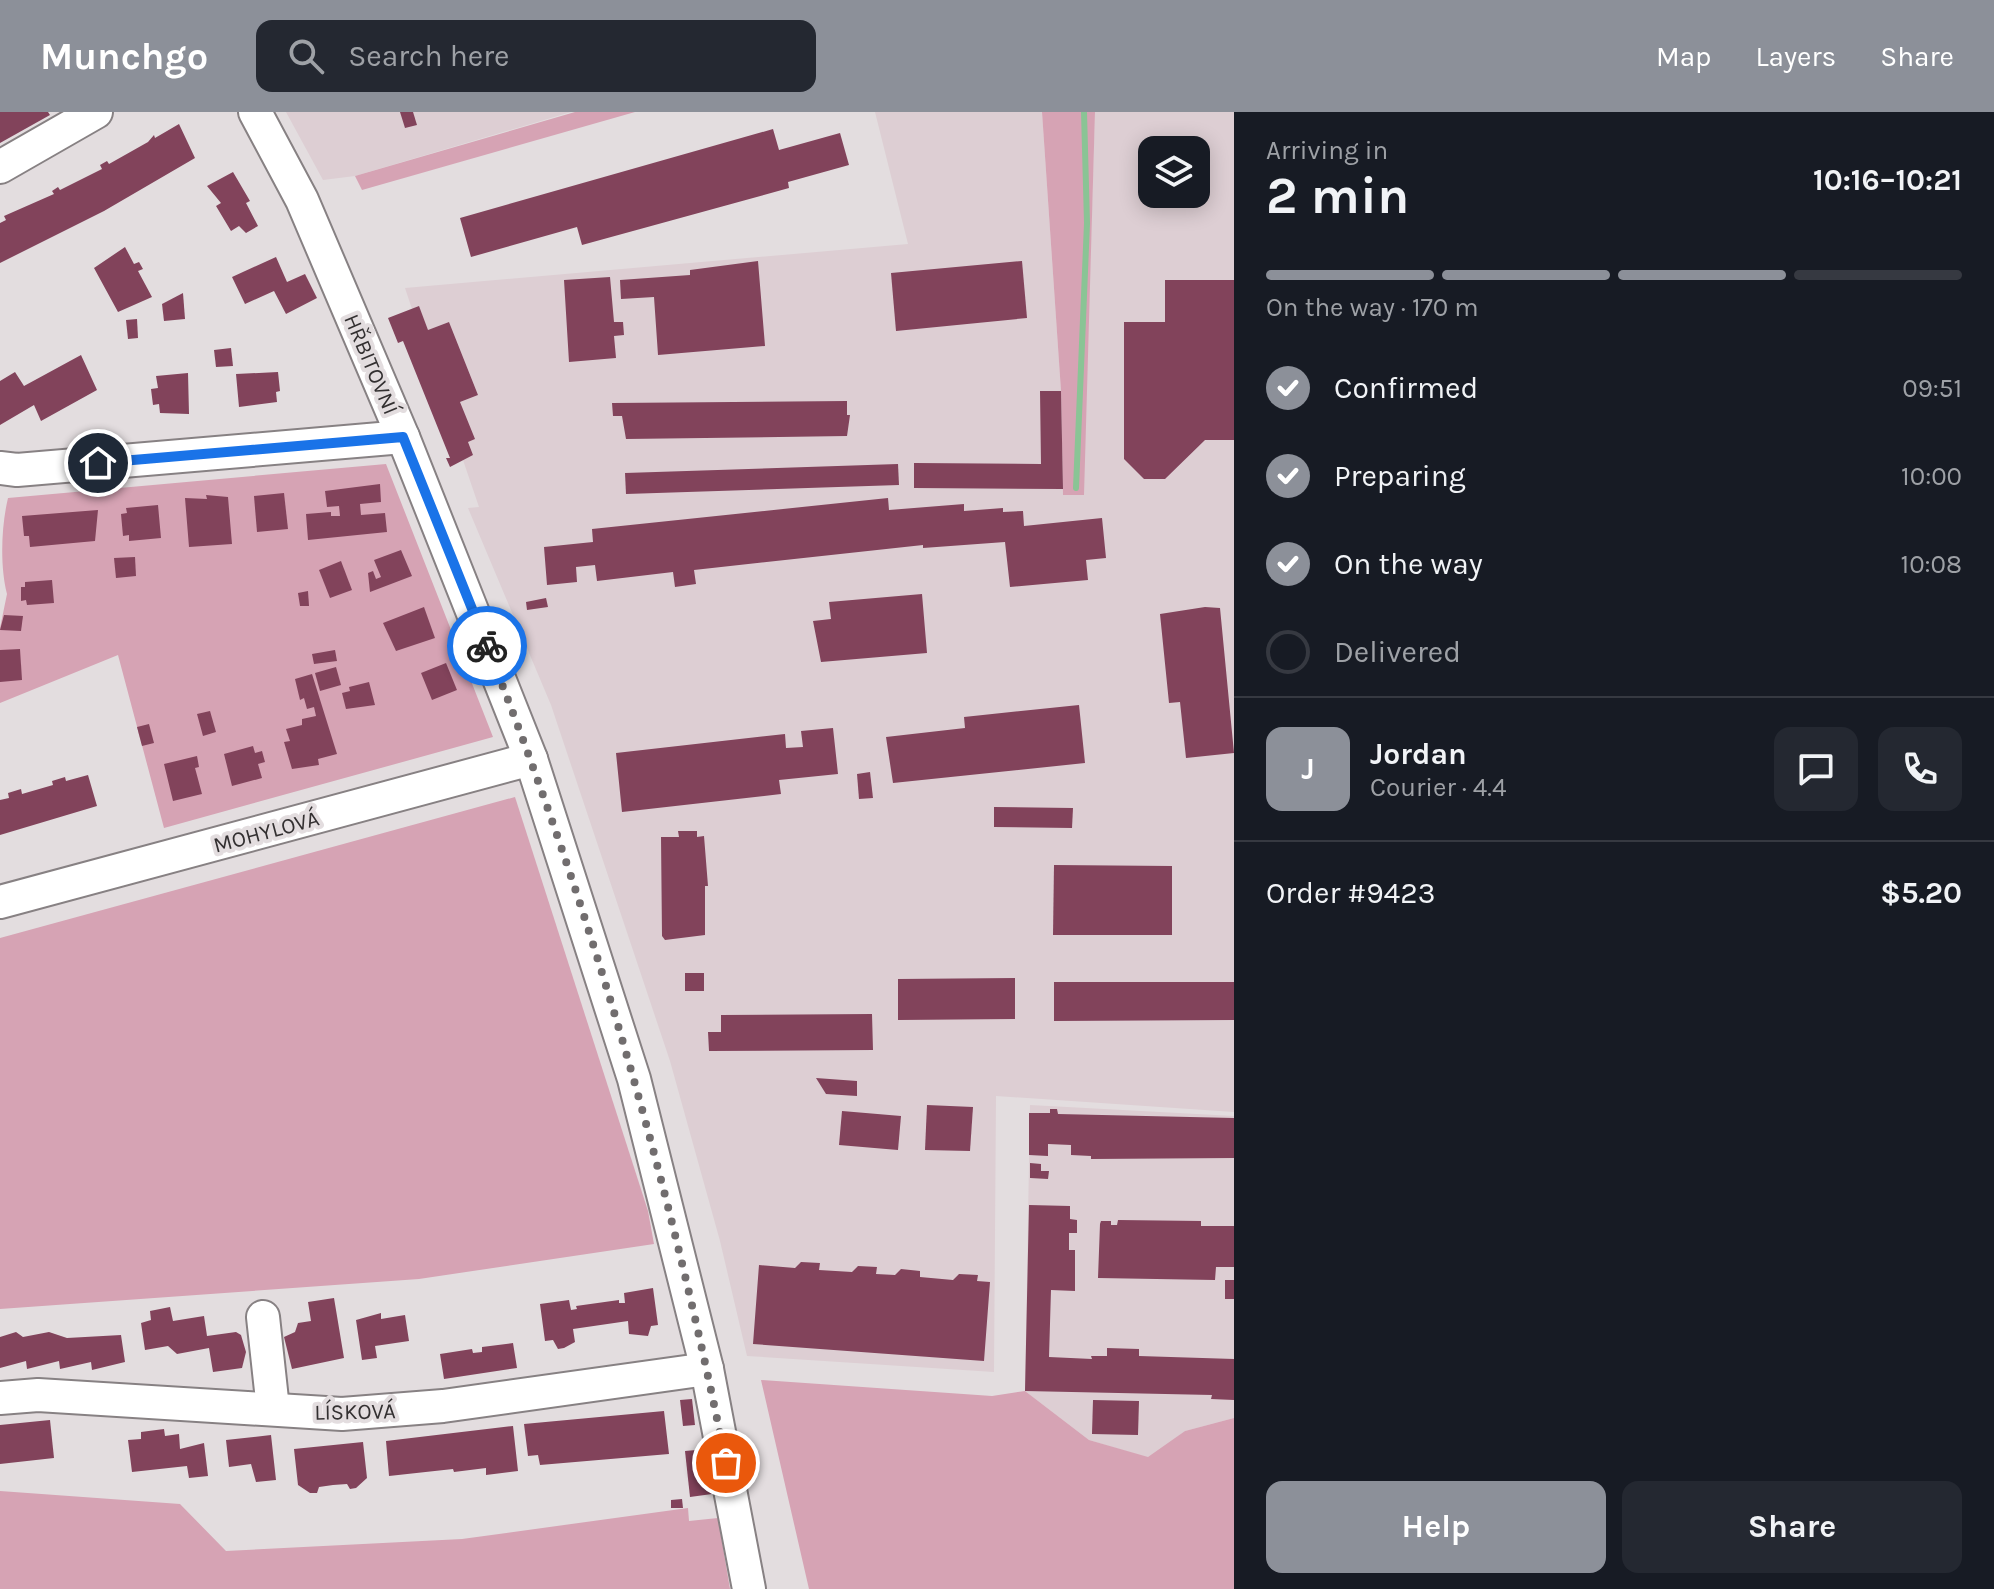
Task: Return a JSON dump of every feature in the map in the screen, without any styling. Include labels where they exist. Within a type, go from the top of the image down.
[{"type":"street","points":[[0,167],[96,112]]},
{"type":"street","name":"HŘBITOVNÍ","points":[[255,112],[302,200],[403,437],[531,759],[634,1079],[707,1369],[749,1589]]},
{"type":"street","points":[[0,468],[17,470],[403,437]]},
{"type":"street","name":"MOHYLOVÁ","points":[[0,902],[531,759]]},
{"type":"street","points":[[263,1317],[273,1409]]},
{"type":"street","name":"LÍSKOVÁ","points":[[0,1398],[38,1395],[342,1414],[406,1410],[707,1369]]},
{"type":"shaded area","points":[[286,112],[571,112],[355,176],[323,180]]},
{"type":"shaded area","points":[[575,112],[635,112],[362,190],[355,176]]},
{"type":"shaded area","points":[[875,112],[1042,112],[1061,391],[1063,495],[1083,495],[1095,112],[1234,112],[1234,1112],[996,1096],[994,1372],[747,1356],[720,1241],[670,1061],[551,705],[468,508],[479,507],[463,460],[473,455],[468,442],[474,439],[460,402],[478,395],[449,322],[428,330],[419,307],[412,309],[405,288],[908,244]]},
{"type":"shaded area","points":[[1042,112],[1095,112],[1084,495],[1063,495],[1061,391]]},
{"type":"shaded area","points":[[386,464],[493,737],[164,828],[118,655],[0,703],[0,628],[7,594],[2,547],[8,498]]},
{"type":"shaded area","points":[[515,797],[648,1211],[654,1244],[419,1279],[0,1309],[0,938]]},
{"type":"shaded area","points":[[1030,1105],[1234,1116],[1234,1418],[1185,1431],[1149,1458],[1089,1440],[1025,1391]]},
{"type":"shaded area","points":[[761,1380],[992,1396],[1025,1391],[1089,1440],[1148,1457],[1185,1431],[1234,1418],[1234,1589],[809,1589]]},
{"type":"shaded area","points":[[0,1491],[180,1504],[226,1551],[462,1539],[688,1508],[689,1521],[718,1518],[730,1589],[0,1589]]},
{"type":"building","points":[[0,112],[48,112],[50,115],[0,143]]},
{"type":"building","points":[[400,112],[413,112],[417,125],[405,128]]},
{"type":"building","points":[[179,124],[195,158],[104,211],[0,263],[0,223],[6,220],[4,216],[54,194],[52,191],[58,187],[60,190],[102,169],[100,165],[107,161],[109,164],[148,142],[154,135],[155,138]]},
{"type":"building","points":[[773,129],[779,150],[840,133],[849,165],[788,182],[789,188],[582,245],[577,227],[471,257],[460,218]]},
{"type":"building","points":[[233,172],[250,201],[246,203],[258,226],[246,233],[239,226],[231,231],[216,206],[221,203],[207,186]]},
{"type":"building","points":[[125,247],[134,264],[139,262],[143,269],[138,271],[152,297],[118,312],[94,268]]},
{"type":"building","points":[[276,257],[287,282],[305,274],[317,298],[286,314],[274,291],[245,304],[232,277]]},
{"type":"building","points":[[758,261],[765,346],[658,355],[654,297],[621,299],[620,280],[690,275],[690,270]]},
{"type":"building","points":[[1022,261],[1027,318],[896,331],[891,273]]},
{"type":"building","points":[[610,277],[614,322],[623,322],[624,335],[614,336],[616,358],[569,362],[564,280]]},
{"type":"building","points":[[1165,280],[1234,280],[1234,440],[1205,440],[1165,479],[1144,479],[1124,459],[1124,322],[1165,322]]},
{"type":"building","points":[[183,293],[185,319],[164,321],[162,304]]},
{"type":"building","points":[[419,306],[428,330],[449,322],[478,395],[460,402],[475,439],[468,442],[473,455],[450,467],[446,458],[450,458],[403,341],[398,343],[388,318]]},
{"type":"building","points":[[137,319],[138,338],[128,339],[126,320]]},
{"type":"building","points":[[231,348],[233,366],[216,367],[214,350]]},
{"type":"building","points":[[81,355],[97,390],[41,421],[34,405],[0,425],[0,381],[15,372],[24,386]]},
{"type":"building","points":[[278,372],[280,391],[276,392],[277,402],[239,407],[236,374]]},
{"type":"building","points":[[188,373],[189,414],[160,413],[159,404],[153,405],[151,389],[158,388],[156,376]]},
{"type":"building","points":[[1040,391],[1061,391],[1063,489],[914,488],[914,463],[1041,464]]},
{"type":"building","points":[[847,401],[847,415],[850,415],[847,436],[626,439],[622,416],[613,416],[612,403]]},
{"type":"building","points":[[898,464],[899,485],[626,494],[625,473]]},
{"type":"building","points":[[380,484],[381,502],[360,504],[361,515],[385,513],[387,532],[308,540],[306,514],[331,512],[331,516],[340,516],[339,506],[327,507],[325,491]]},
{"type":"building","points":[[284,493],[288,529],[257,532],[254,496]]},
{"type":"building","points":[[206,495],[228,497],[232,544],[189,547],[185,498],[207,499]]},
{"type":"building","points":[[888,498],[889,510],[964,504],[964,511],[1003,508],[1003,512],[1023,511],[1024,526],[1102,518],[1106,558],[1086,560],[1088,580],[1010,587],[1005,542],[923,548],[923,545],[694,570],[696,584],[675,587],[673,572],[597,581],[595,565],[576,567],[577,582],[547,585],[544,547],[593,542],[592,529]]},
{"type":"building","points":[[158,505],[161,538],[129,541],[129,535],[123,536],[121,514],[127,513],[126,508]]},
{"type":"building","points":[[98,510],[95,541],[30,547],[29,536],[24,536],[22,516]]},
{"type":"building","points":[[401,550],[412,576],[370,592],[368,573],[373,571],[376,579],[381,577],[374,560]]},
{"type":"building","points":[[135,557],[136,576],[116,578],[114,558]]},
{"type":"building","points":[[341,561],[352,590],[330,598],[319,570]]},
{"type":"building","points":[[52,580],[54,603],[27,605],[26,600],[21,601],[21,587],[25,587],[25,582]]},
{"type":"building","points":[[308,591],[309,606],[300,606],[298,593]]},
{"type":"building","points":[[922,594],[927,653],[821,662],[813,621],[831,619],[829,602]]},
{"type":"building","points":[[546,598],[548,607],[527,610],[526,602]]},
{"type":"building","points":[[424,607],[435,638],[396,651],[383,623]]},
{"type":"building","points":[[1205,607],[1220,608],[1234,753],[1186,758],[1180,702],[1169,703],[1160,614]]},
{"type":"building","points":[[4,615],[23,616],[21,631],[0,630]]},
{"type":"building","points":[[20,649],[22,680],[0,682],[0,650]]},
{"type":"building","points":[[335,650],[337,661],[314,664],[312,654]]},
{"type":"building","points":[[446,663],[457,690],[432,700],[421,673]]},
{"type":"building","points":[[336,667],[341,685],[320,691],[315,673]]},
{"type":"building","points":[[312,674],[337,754],[318,759],[319,765],[292,769],[284,742],[290,741],[286,729],[302,725],[302,719],[316,716],[314,707],[307,709],[304,698],[300,700],[295,679]]},
{"type":"building","points":[[369,682],[375,705],[346,709],[342,693],[350,691],[349,687]]},
{"type":"building","points":[[1079,705],[1085,763],[893,783],[886,737],[965,728],[964,717]]},
{"type":"building","points":[[210,711],[216,732],[203,736],[197,714]]},
{"type":"building","points":[[149,724],[154,743],[142,746],[137,727]]},
{"type":"building","points":[[833,728],[838,774],[779,780],[781,794],[622,812],[616,753],[785,734],[786,748],[803,747],[801,731]]},
{"type":"building","points":[[253,746],[255,753],[262,751],[265,762],[258,764],[262,778],[232,786],[224,754]]},
{"type":"building","points":[[197,756],[199,767],[195,768],[202,794],[173,801],[164,764]]},
{"type":"building","points":[[870,772],[873,798],[859,799],[857,774]]},
{"type":"building","points":[[88,775],[97,806],[0,835],[0,800],[9,798],[8,793],[21,789],[22,794],[53,785],[52,781],[65,777],[66,781]]},
{"type":"building","points":[[994,807],[1073,808],[1072,828],[994,827]]},
{"type":"building","points":[[678,831],[697,831],[697,837],[704,836],[708,886],[705,886],[705,935],[665,940],[662,936],[661,837],[679,837]]},
{"type":"building","points":[[1054,865],[1172,866],[1172,935],[1053,935]]},
{"type":"building","points":[[685,973],[704,973],[704,991],[685,991]]},
{"type":"building","points":[[1015,978],[1015,1019],[898,1020],[898,979]]},
{"type":"building","points":[[1054,982],[1234,982],[1234,1020],[1054,1021]]},
{"type":"building","points":[[872,1014],[873,1050],[709,1051],[708,1032],[721,1032],[721,1015]]},
{"type":"building","points":[[816,1078],[857,1081],[857,1096],[826,1094]]},
{"type":"building","points":[[927,1105],[973,1107],[970,1151],[925,1150]]},
{"type":"building","points":[[1050,1109],[1057,1109],[1058,1114],[1234,1118],[1234,1158],[1091,1159],[1091,1156],[1071,1155],[1071,1145],[1048,1144],[1048,1156],[1029,1155],[1029,1113],[1050,1113]]},
{"type":"building","points":[[842,1111],[901,1116],[898,1150],[839,1145]]},
{"type":"building","points":[[1030,1163],[1041,1164],[1041,1171],[1049,1171],[1048,1179],[1030,1178]]},
{"type":"building","points":[[1029,1205],[1070,1206],[1070,1219],[1077,1220],[1077,1233],[1069,1233],[1069,1250],[1075,1250],[1075,1291],[1051,1290],[1049,1357],[1092,1359],[1091,1356],[1107,1356],[1107,1348],[1139,1349],[1139,1356],[1234,1359],[1234,1400],[1211,1399],[1212,1395],[1025,1391]]},
{"type":"building","points":[[1118,1220],[1201,1221],[1201,1226],[1234,1226],[1234,1267],[1216,1267],[1215,1280],[1098,1278],[1101,1221],[1111,1221],[1111,1225],[1117,1225]]},
{"type":"building","points":[[801,1262],[820,1263],[819,1270],[852,1272],[858,1266],[877,1267],[876,1274],[895,1275],[901,1269],[920,1271],[920,1277],[953,1280],[959,1274],[978,1275],[977,1281],[990,1282],[984,1361],[753,1344],[759,1265],[795,1268]]},
{"type":"building","points":[[1225,1280],[1234,1280],[1234,1299],[1225,1299]]},
{"type":"building","points":[[653,1288],[658,1325],[651,1326],[648,1336],[629,1334],[628,1321],[573,1329],[575,1342],[564,1348],[558,1349],[553,1340],[545,1341],[540,1304],[569,1300],[571,1310],[577,1309],[576,1306],[619,1300],[619,1303],[625,1303],[624,1293]]},
{"type":"building","points":[[334,1298],[344,1358],[292,1369],[284,1337],[295,1332],[298,1323],[311,1321],[308,1302]]},
{"type":"building","points":[[170,1307],[173,1321],[204,1316],[207,1336],[236,1332],[241,1335],[246,1352],[242,1368],[213,1372],[209,1348],[177,1354],[168,1346],[145,1350],[141,1323],[151,1320],[150,1311]]},
{"type":"building","points":[[381,1313],[381,1319],[405,1315],[409,1341],[375,1346],[377,1358],[362,1360],[356,1320]]},
{"type":"building","points":[[16,1332],[23,1337],[49,1332],[67,1338],[121,1335],[125,1362],[92,1370],[91,1362],[60,1369],[59,1361],[27,1369],[26,1361],[0,1368],[0,1337]]},
{"type":"building","points":[[513,1343],[517,1368],[444,1379],[440,1354],[472,1349],[473,1353],[482,1352],[482,1347]]},
{"type":"building","points":[[692,1399],[695,1425],[683,1426],[680,1400]]},
{"type":"building","points":[[1093,1400],[1139,1401],[1138,1435],[1092,1434]]},
{"type":"building","points":[[664,1411],[669,1454],[540,1465],[538,1455],[528,1456],[524,1424]]},
{"type":"building","points":[[50,1420],[54,1458],[0,1464],[0,1425]]},
{"type":"building","points":[[513,1426],[518,1471],[486,1475],[486,1468],[454,1472],[453,1469],[389,1476],[386,1441]]},
{"type":"building","points":[[164,1429],[165,1436],[179,1434],[180,1449],[204,1443],[208,1476],[189,1478],[187,1466],[132,1472],[128,1440],[141,1439],[141,1432]]},
{"type":"building","points":[[271,1435],[276,1480],[256,1482],[251,1464],[229,1467],[226,1440]]},
{"type":"building","points":[[363,1442],[367,1478],[356,1488],[350,1489],[347,1484],[333,1485],[319,1487],[317,1493],[310,1493],[298,1485],[294,1449]]},
{"type":"building","points":[[707,1449],[712,1494],[690,1497],[685,1451]]},
{"type":"building","points":[[682,1499],[683,1508],[671,1508],[671,1500]]},
{"type":"waterway","points":[[1076,488],[1087,223],[1084,112]]},
{"type":"way so far","points":[[487,646],[522,732],[634,1079],[707,1369],[726,1463]]},
{"type":"route","points":[[98,463],[403,437],[487,646]]}]
